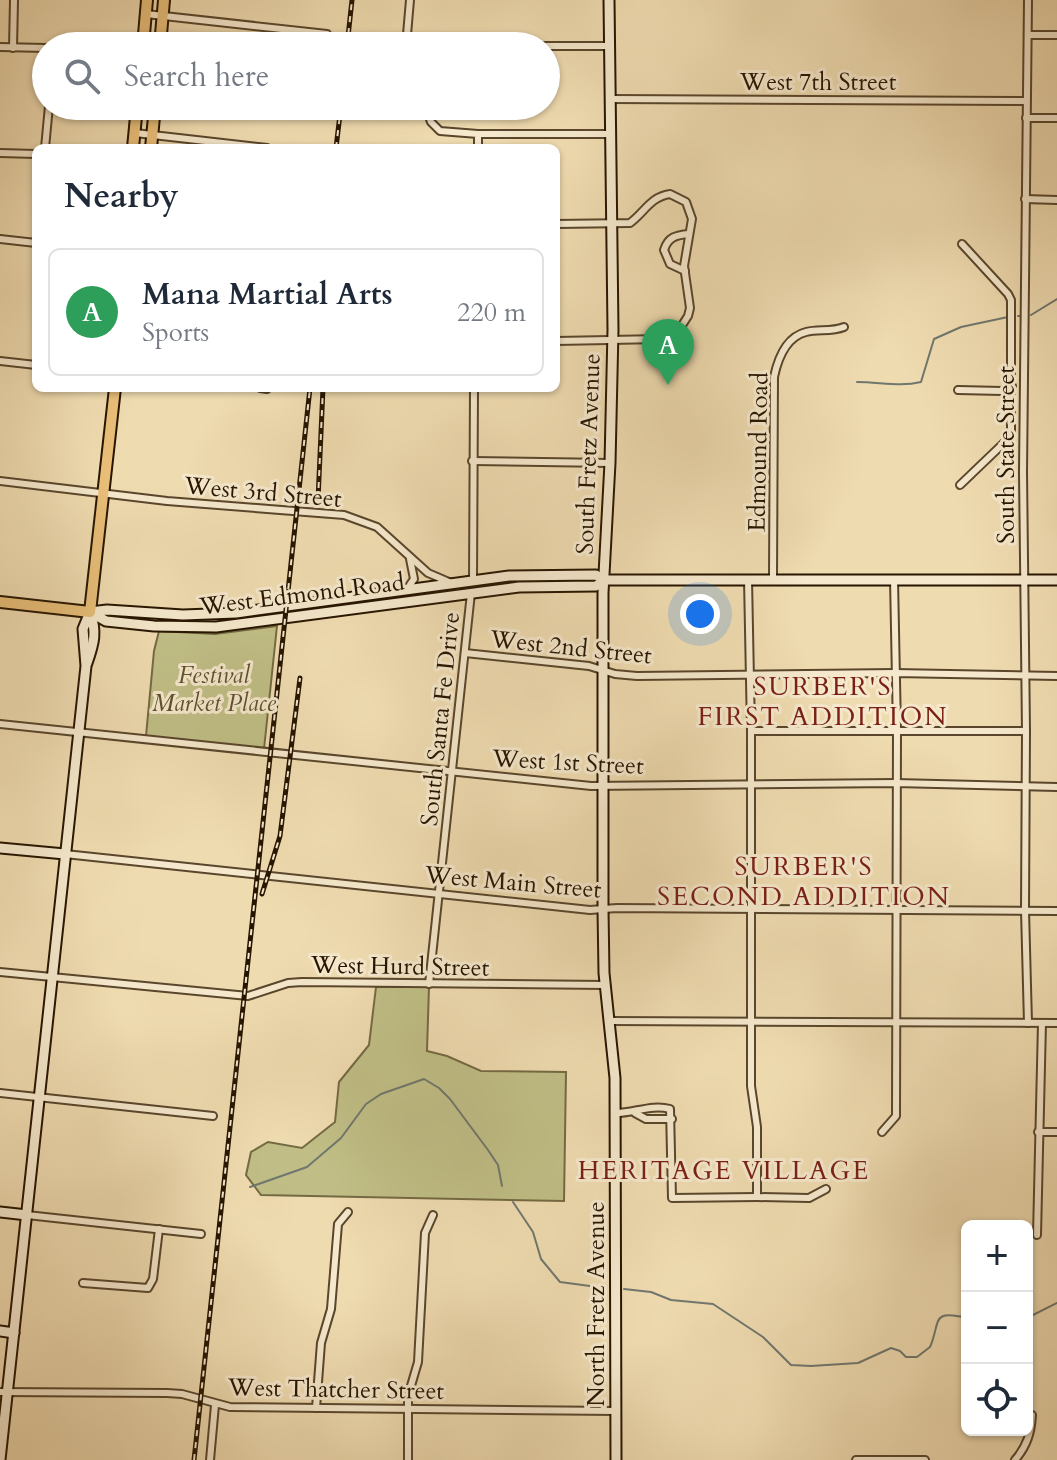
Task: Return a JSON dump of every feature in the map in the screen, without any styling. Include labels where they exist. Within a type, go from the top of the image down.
[{"type":"main road","points":[[144,32],[147,0]]},
{"type":"main road","points":[[161,32],[164,0]]},
{"type":"main road","name":"South Fretz Avenue","points":[[603,909],[604,580],[612,341],[609,0]]},
{"type":"main road","points":[[134,144],[136,120]]},
{"type":"main road","points":[[151,144],[154,120]]},
{"type":"main road","points":[[0,1460],[4,1392],[14,1333],[86,666],[83,629],[90,612],[115,392]]},
{"type":"main road","name":"West Edmond Road","points":[[90,612],[236,613],[473,580],[560,575],[596,575],[604,580],[1057,580]]},
{"type":"main road","name":"West Edmond Road","points":[[90,612],[106,621],[167,627],[216,627],[519,587],[596,586],[604,580]]},
{"type":"main road","points":[[0,602],[90,612]]},
{"type":"main road","points":[[0,848],[65,854]]},
{"type":"main road","name":"North Fretz Avenue","points":[[603,909],[616,1113],[616,1460]]},
{"type":"main road","points":[[0,1212],[27,1215]]},
{"type":"main road","points":[[0,1331],[14,1333]]},
{"type":"street","points":[[13,48],[14,0]]},
{"type":"street","points":[[407,32],[410,0]]},
{"type":"street","name":"South State Street","points":[[1028,0],[1024,340],[1028,1023]]},
{"type":"street","points":[[146,14],[310,32]]},
{"type":"street","points":[[1028,35],[1057,35]]},
{"type":"street","points":[[560,46],[609,46]]},
{"type":"street","points":[[0,47],[32,48]]},
{"type":"street","name":"West 7th Street","points":[[609,99],[1026,101]]},
{"type":"street","points":[[1026,118],[1057,118]]},
{"type":"street","points":[[45,144],[48,120]]},
{"type":"street","points":[[430,120],[440,131],[478,134],[609,134]]},
{"type":"street","points":[[135,133],[232,144]]},
{"type":"street","points":[[478,134],[478,144]]},
{"type":"street","points":[[0,153],[32,154]]},
{"type":"street","points":[[560,224],[630,223],[640,216],[652,199],[670,194],[689,206],[692,219],[685,271],[690,308],[679,330],[662,339],[560,341]]},
{"type":"street","points":[[1025,199],[1057,200]]},
{"type":"street","points":[[685,271],[670,264],[664,250],[668,240],[674,236],[689,234]]},
{"type":"street","points":[[0,239],[32,243]]},
{"type":"street","points":[[960,485],[1008,439],[1012,418],[1012,307],[1008,294],[962,244]]},
{"type":"street","name":"Edmound Road","points":[[773,578],[774,377],[777,363],[780,353],[802,333],[833,331],[844,327]]},
{"type":"street","points":[[1012,341],[1024,340]]},
{"type":"street","points":[[0,361],[32,365]]},
{"type":"street","points":[[958,390],[1002,391],[1012,386]]},
{"type":"street","name":"South Santa Fe Drive","points":[[473,580],[474,392]]},
{"type":"street","points":[[472,461],[610,463]]},
{"type":"street","name":"West 3rd Street","points":[[0,481],[167,501],[344,515],[377,527],[437,578],[458,583]]},
{"type":"street","points":[[406,590],[414,579],[413,565],[408,556]]},
{"type":"street","points":[[748,579],[751,1086],[757,1127],[757,1197]]},
{"type":"street","points":[[882,1132],[896,1116],[897,730],[894,579]]},
{"type":"street","name":"South Santa Fe Drive","points":[[429,984],[471,593]]},
{"type":"street","name":"West 2nd Street","points":[[465,653],[589,666],[637,676],[895,673],[1057,676]]},
{"type":"street","name":"West 1st Street","points":[[0,724],[603,786],[896,783],[1057,787]]},
{"type":"street","points":[[751,731],[1026,731]]},
{"type":"street","name":"West Main Street","points":[[65,854],[590,910],[1057,911]]},
{"type":"street","name":"West Hurd Street","points":[[0,972],[248,996],[288,983],[302,982],[606,985]]},
{"type":"street","points":[[611,1021],[1057,1023]]},
{"type":"street","points":[[1037,1235],[1042,1023]]},
{"type":"street","points":[[0,1093],[213,1116]]},
{"type":"street","points":[[616,1113],[667,1107],[671,1111],[672,1198],[809,1198],[826,1189]]},
{"type":"street","points":[[635,1113],[646,1119],[672,1119]]},
{"type":"street","points":[[1038,1132],[1057,1132]]},
{"type":"street","points":[[316,1408],[321,1343],[331,1309],[338,1224],[348,1212]]},
{"type":"street","points":[[27,1215],[201,1234]]},
{"type":"street","points":[[408,1460],[409,1389],[418,1362],[425,1233],[433,1215]]},
{"type":"street","points":[[83,1283],[148,1288],[153,1279],[159,1229]]},
{"type":"street","name":"West Thatcher Street","points":[[4,1392],[167,1393],[182,1394],[215,1405],[616,1411]]},
{"type":"street","points":[[210,1460],[215,1405]]},
{"type":"street","points":[[1015,1460],[1029,1436]]},
{"type":"street","points":[[856,1460],[925,1460]]},
{"type":"green space","name":"Festival Market Place","points":[[277,626],[264,749],[146,736],[154,651],[159,631],[215,634]]},
{"type":"green space","points":[[376,987],[429,987],[427,1051],[481,1071],[566,1072],[564,1201],[261,1195],[246,1175],[251,1152],[268,1142],[302,1148],[335,1122],[339,1082],[369,1045]]},
{"type":"waterway","points":[[1031,315],[1057,299]]},
{"type":"waterway","points":[[857,382],[921,382],[934,339],[961,327],[1008,317]]},
{"type":"waterway","points":[[250,1187],[307,1167],[341,1138],[366,1104],[381,1094],[424,1079],[450,1099],[488,1150],[498,1165],[502,1186]]},
{"type":"waterway","points":[[513,1202],[533,1232],[541,1259],[560,1282],[605,1288]]},
{"type":"waterway","points":[[624,1289],[651,1292],[671,1300],[713,1304],[763,1337],[791,1365],[858,1363],[891,1348],[906,1357],[917,1357],[930,1347],[942,1317],[961,1317]]},
{"type":"waterway","points":[[1033,1315],[1057,1303]]},
{"type":"railway","points":[[349,32],[352,0]]},
{"type":"railway","points":[[336,144],[339,120]]},
{"type":"railway","points":[[194,1460],[310,392]]},
{"type":"railway","points":[[318,500],[323,392]]},
{"type":"railway","points":[[262,894],[280,836],[300,678]]},
{"type":"place","name":"Mana Martial Arts","points":[[668,385]]},
{"type":"district","name":"SURBER'S FIRST ADDITION","points":[[823,701]]},
{"type":"district","name":"SURBER'S SECOND ADDITION","points":[[804,881]]},
{"type":"district","name":"HERITAGE VILLAGE","points":[[724,1170]]}]
